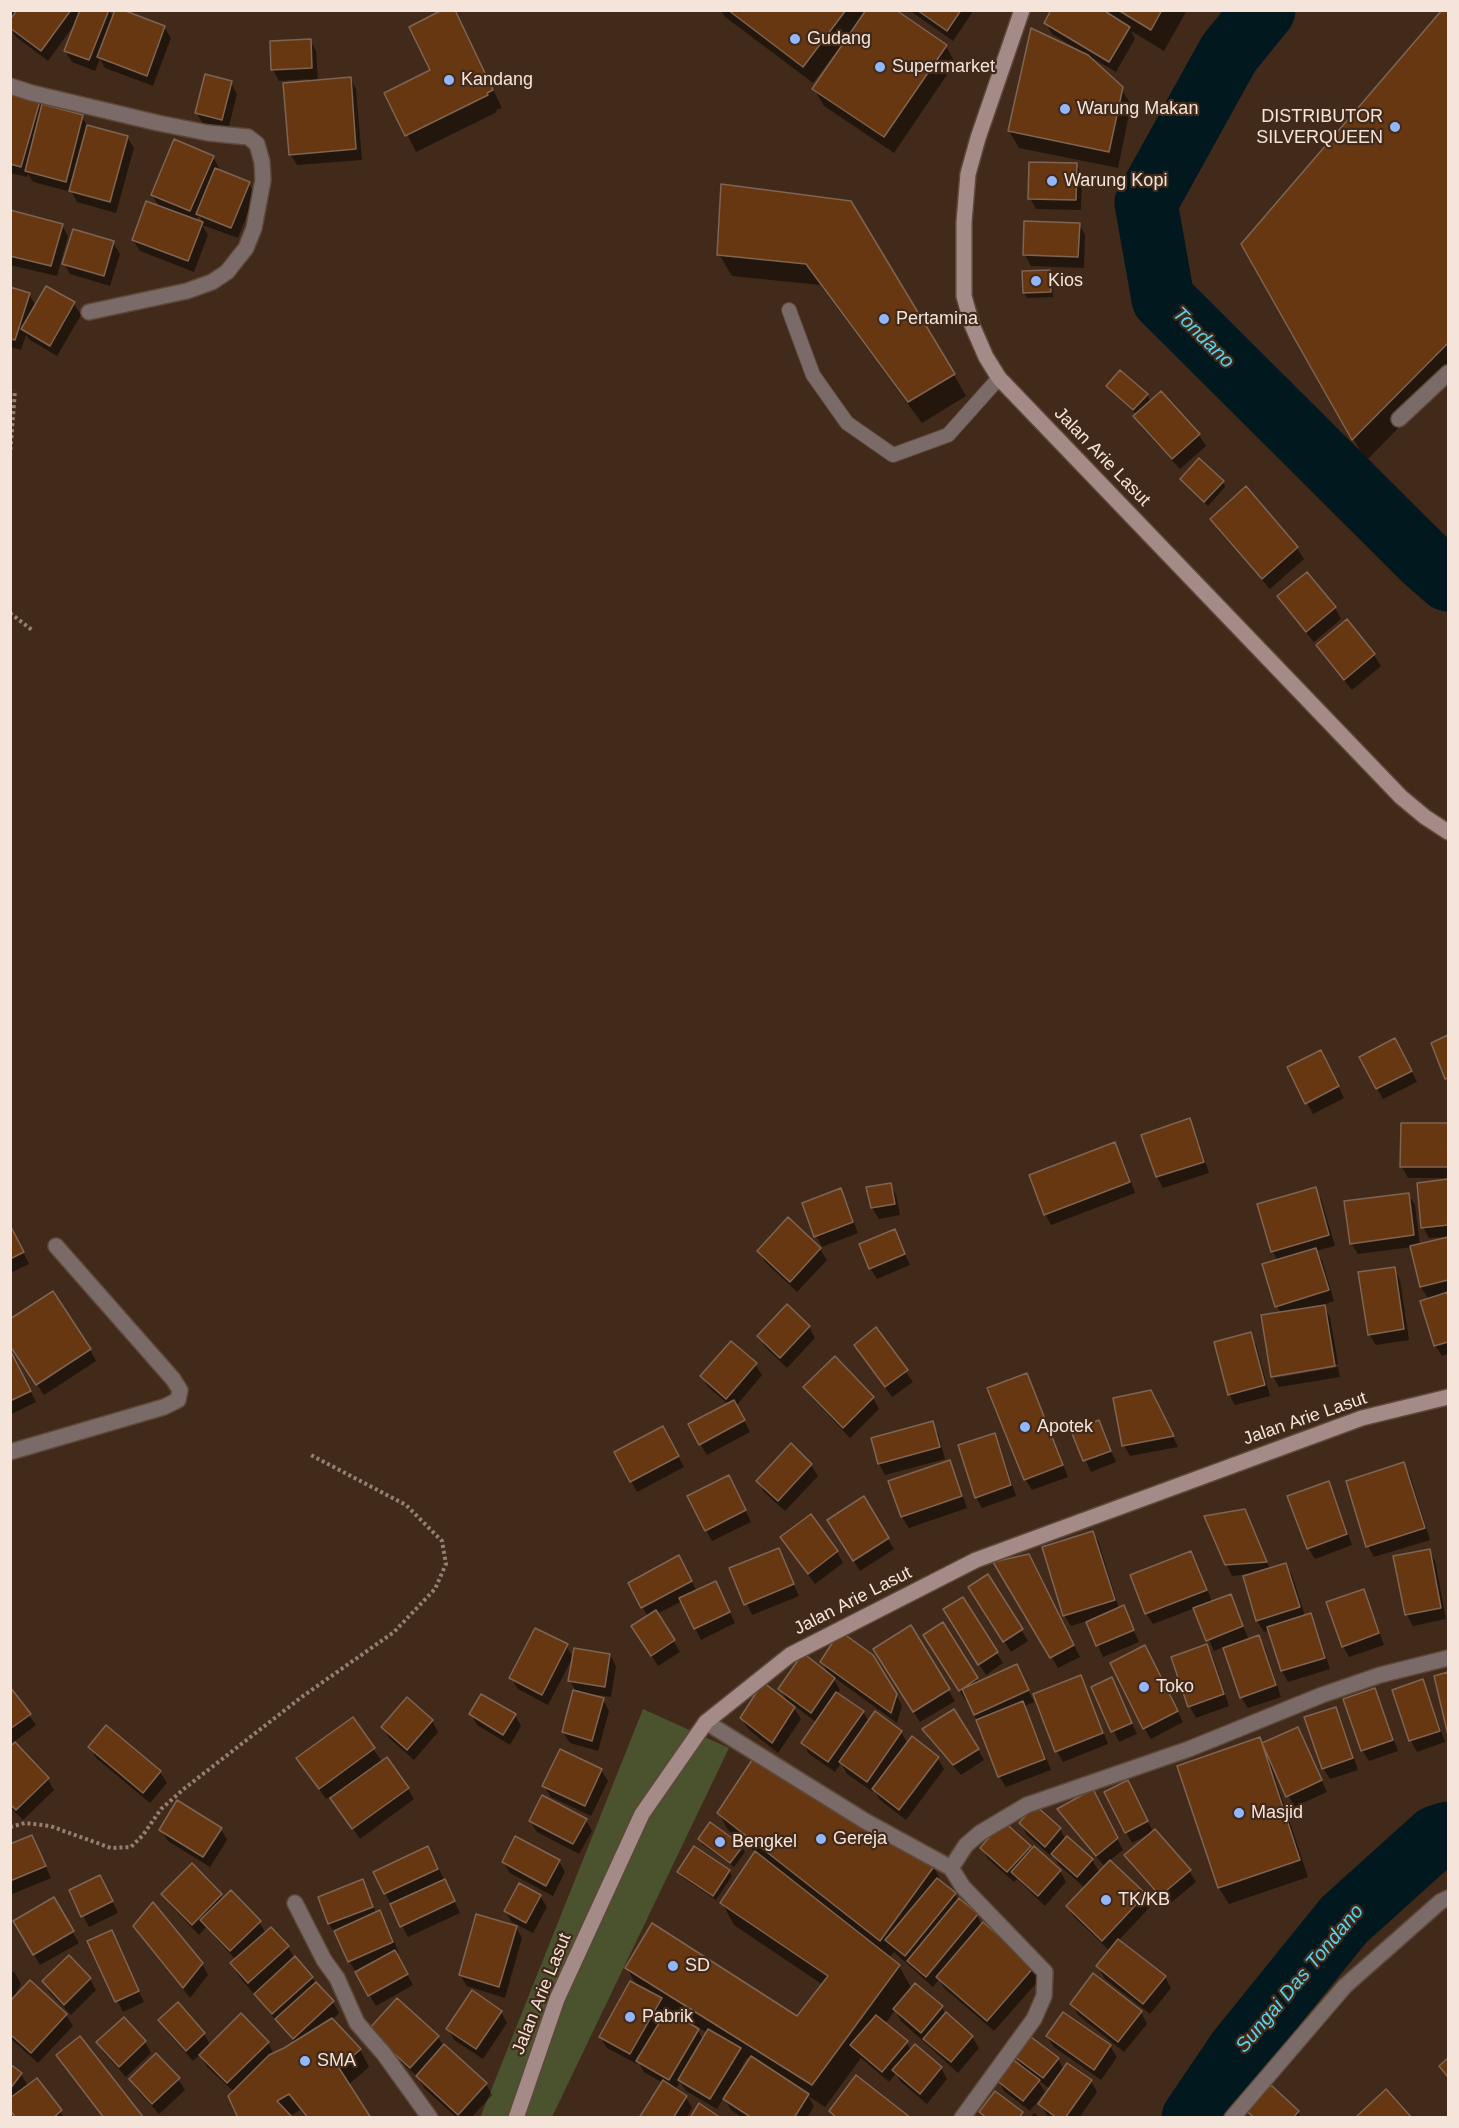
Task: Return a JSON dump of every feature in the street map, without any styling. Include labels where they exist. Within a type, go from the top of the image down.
[{"type":"main road","name":"Jalan Arie Lasut","points":[[1022,10],[968,174],[964,222],[964,296],[972,325],[986,357],[999,378],[1401,797],[1425,817],[1449,832]]},
{"type":"main road","name":"Jalan Arie Lasut","points":[[516,2118],[557,1999],[642,1814],[706,1722],[790,1655],[976,1560],[1362,1418],[1449,1397]]},
{"type":"street","points":[[10,86],[42,96],[158,123],[208,133],[248,137],[257,144],[262,162],[263,180],[254,228],[246,248],[227,272],[212,282],[186,291],[88,312]]},
{"type":"street","points":[[1399,420],[1449,373]]},
{"type":"street","points":[[10,1452],[121,1421],[178,1400],[180,1390],[173,1379],[56,1246]]},
{"type":"street","points":[[951,1868],[966,1845],[980,1833],[1028,1805],[1189,1749],[1380,1674],[1449,1658]]},
{"type":"street","points":[[706,1722],[865,1821],[951,1868],[963,1887],[1045,1972],[1044,1996],[1034,2019],[962,2118]]},
{"type":"street","points":[[1232,2118],[1345,1986],[1440,1902],[1449,1898]]},
{"type":"street","points":[[295,1903],[324,1960],[337,1978],[357,2023],[384,2054],[430,2118]]},
{"type":"lane","points":[[789,310],[813,375],[847,423],[892,455],[948,435],[999,378]]},
{"type":"path","points":[[10,456],[15,390]]},
{"type":"path","points":[[10,613],[32,630]]},
{"type":"path","points":[[10,1827],[25,1823],[50,1826],[111,1848],[130,1847],[143,1835],[161,1809],[185,1788],[303,1696],[394,1632],[435,1589],[446,1564],[441,1541],[406,1505],[309,1454]]},
{"type":"green space","points":[[643,1709],[729,1748],[552,2117],[480,2118]]},
{"type":"building","points":[[17,10],[71,10],[41,51],[10,28],[10,20]]},
{"type":"building","points":[[80,10],[109,10],[89,60],[64,51]]},
{"type":"building","points":[[115,10],[123,10],[165,26],[147,76],[97,57]]},
{"type":"building","name":"Kandang","points":[[442,10],[455,10],[493,90],[487,93],[488,95],[405,136],[384,93],[430,70],[409,27]]},
{"type":"building","name":"Gudang","points":[[728,10],[846,10],[803,67]]},
{"type":"building","name":"Supermarket","points":[[866,10],[896,10],[947,45],[884,137],[812,89]]},
{"type":"building","points":[[917,10],[961,10],[947,31]]},
{"type":"building","points":[[1051,10],[1103,10],[1130,27],[1109,62],[1044,23]]},
{"type":"building","points":[[1118,10],[1162,10],[1151,30]]},
{"type":"building","name":"DISTRIBUTOR SILVERQUEEN","points":[[1442,10],[1448,10],[1448,343],[1352,440],[1241,244]]},
{"type":"building","name":"Warung Makan","points":[[1031,28],[1088,55],[1123,87],[1109,152],[1008,131]]},
{"type":"building","points":[[311,39],[312,68],[271,70],[270,41]]},
{"type":"building","points":[[205,74],[232,81],[222,120],[195,113]]},
{"type":"building","points":[[351,77],[356,149],[289,155],[283,83]]},
{"type":"building","points":[[10,93],[40,101],[21,167],[10,164]]},
{"type":"building","points":[[42,104],[83,115],[66,182],[25,171]]},
{"type":"building","points":[[87,125],[128,136],[110,202],[69,191]]},
{"type":"building","points":[[174,139],[214,156],[190,211],[151,195]]},
{"type":"building","name":"Warung Kopi","points":[[1029,162],[1077,163],[1076,200],[1028,199]]},
{"type":"building","points":[[215,168],[250,182],[231,228],[196,214]]},
{"type":"building","name":"Pertamina","points":[[721,184],[851,201],[955,374],[908,402],[806,264],[717,255]]},
{"type":"building","points":[[146,201],[203,222],[188,261],[132,240]]},
{"type":"building","points":[[10,210],[63,224],[51,266],[10,256]]},
{"type":"building","points":[[1024,221],[1080,223],[1078,257],[1023,255]]},
{"type":"building","points":[[73,229],[114,241],[104,276],[62,264]]},
{"type":"building","name":"Kios","points":[[1050,270],[1051,292],[1023,293],[1022,271]]},
{"type":"building","points":[[46,286],[75,302],[50,346],[21,329]]},
{"type":"building","points":[[10,287],[30,293],[15,340],[10,339]]},
{"type":"building","points":[[1120,370],[1148,394],[1133,410],[1106,386]]},
{"type":"building","points":[[1161,391],[1200,434],[1172,459],[1133,416]]},
{"type":"building","points":[[1199,458],[1224,481],[1204,502],[1180,479]]},
{"type":"building","points":[[1246,486],[1298,547],[1262,579],[1210,519]]},
{"type":"building","points":[[1307,572],[1336,607],[1306,632],[1277,596]]},
{"type":"building","points":[[1347,619],[1375,654],[1344,680],[1316,645]]},
{"type":"building","points":[[1448,1035],[1448,1078],[1445,1079],[1431,1043]]},
{"type":"building","points":[[1395,1038],[1412,1071],[1376,1089],[1359,1057]]},
{"type":"building","points":[[1321,1050],[1339,1086],[1305,1104],[1287,1067]]},
{"type":"building","points":[[1190,1118],[1204,1162],[1156,1177],[1141,1135]]},
{"type":"building","points":[[1401,1123],[1448,1123],[1448,1167],[1400,1167]]},
{"type":"building","points":[[1115,1142],[1130,1182],[1044,1215],[1029,1175]]},
{"type":"building","points":[[1448,1179],[1448,1225],[1421,1228],[1417,1183]]},
{"type":"building","points":[[891,1183],[895,1204],[871,1208],[866,1187]]},
{"type":"building","points":[[1316,1187],[1329,1235],[1271,1252],[1257,1204]]},
{"type":"building","points":[[841,1188],[853,1222],[814,1237],[802,1203]]},
{"type":"building","points":[[1409,1193],[1414,1235],[1350,1244],[1344,1201]]},
{"type":"building","points":[[788,1217],[821,1248],[790,1282],[757,1251]]},
{"type":"building","points":[[10,1225],[24,1252],[10,1259]]},
{"type":"building","points":[[895,1229],[905,1254],[869,1269],[859,1244]]},
{"type":"building","points":[[1448,1237],[1448,1280],[1420,1287],[1410,1246]]},
{"type":"building","points":[[1316,1248],[1329,1290],[1275,1307],[1262,1264]]},
{"type":"building","points":[[1395,1267],[1404,1329],[1368,1335],[1358,1272]]},
{"type":"building","points":[[53,1291],[91,1349],[36,1385],[10,1346],[10,1319]]},
{"type":"building","points":[[1448,1292],[1448,1342],[1434,1346],[1420,1301]]},
{"type":"building","points":[[787,1304],[810,1326],[780,1358],[757,1336]]},
{"type":"building","points":[[1325,1305],[1335,1366],[1271,1377],[1261,1315]]},
{"type":"building","points":[[876,1327],[908,1370],[885,1387],[854,1345]]},
{"type":"building","points":[[1251,1332],[1265,1385],[1228,1395],[1214,1342]]},
{"type":"building","points":[[731,1341],[757,1363],[726,1399],[700,1376]]},
{"type":"building","points":[[10,1350],[31,1391],[10,1401]]},
{"type":"building","points":[[835,1356],[874,1397],[843,1428],[803,1387]]},
{"type":"building","name":"Apotek","points":[[1027,1373],[1063,1465],[1024,1480],[987,1388]]},
{"type":"building","points":[[1151,1390],[1174,1436],[1122,1446],[1113,1398]]},
{"type":"building","points":[[734,1400],[745,1420],[699,1445],[688,1424]]},
{"type":"building","points":[[1099,1420],[1111,1451],[1083,1461],[1071,1431]]},
{"type":"building","points":[[933,1421],[940,1447],[878,1464],[871,1438]]},
{"type":"building","points":[[663,1426],[679,1456],[630,1482],[614,1452]]},
{"type":"building","points":[[995,1433],[1011,1485],[975,1498],[958,1445]]},
{"type":"building","points":[[791,1443],[812,1464],[778,1501],[756,1481]]},
{"type":"building","points":[[950,1460],[962,1496],[901,1517],[888,1481]]},
{"type":"building","points":[[1404,1462],[1425,1528],[1366,1547],[1346,1481]]},
{"type":"building","points":[[729,1475],[746,1510],[705,1531],[687,1496]]},
{"type":"building","points":[[1329,1481],[1347,1534],[1307,1549],[1287,1496]]},
{"type":"building","points":[[864,1496],[889,1538],[853,1561],[827,1520]]},
{"type":"building","points":[[1245,1509],[1267,1562],[1225,1565],[1204,1516]]},
{"type":"building","points":[[811,1514],[838,1551],[808,1574],[780,1537]]},
{"type":"building","points":[[1093,1531],[1115,1600],[1063,1616],[1042,1547]]},
{"type":"building","points":[[779,1548],[794,1584],[744,1605],[729,1568]]},
{"type":"building","points":[[1430,1549],[1441,1608],[1405,1615],[1393,1556]]},
{"type":"building","points":[[1191,1551],[1207,1590],[1145,1614],[1130,1575]]},
{"type":"building","points":[[1029,1554],[1074,1645],[1050,1658],[993,1562]]},
{"type":"building","points":[[679,1555],[692,1581],[641,1608],[628,1583]]},
{"type":"building","points":[[1286,1563],[1300,1607],[1256,1621],[1243,1576]]},
{"type":"building","points":[[988,1574],[1023,1629],[1003,1642],[968,1587]]},
{"type":"building","points":[[716,1581],[730,1612],[694,1629],[679,1598]]},
{"type":"building","points":[[1364,1589],[1379,1633],[1342,1647],[1326,1602]]},
{"type":"building","points":[[1231,1594],[1243,1626],[1206,1641],[1193,1608]]},
{"type":"building","points":[[963,1597],[998,1652],[978,1665],[943,1609]]},
{"type":"building","points":[[1124,1605],[1134,1630],[1096,1646],[1086,1622]]},
{"type":"building","points":[[656,1610],[675,1640],[651,1656],[631,1626]]},
{"type":"building","points":[[1311,1613],[1325,1658],[1281,1671],[1267,1627]]},
{"type":"building","points":[[943,1622],[978,1678],[959,1691],[923,1635]]},
{"type":"building","points":[[911,1625],[950,1689],[913,1712],[873,1649]]},
{"type":"building","points":[[535,1628],[568,1644],[542,1695],[509,1678]]},
{"type":"building","points":[[840,1631],[873,1655],[897,1694],[891,1713],[820,1662]]},
{"type":"building","points":[[1259,1635],[1276,1685],[1240,1698],[1223,1648]]},
{"type":"building","points":[[1207,1644],[1224,1694],[1188,1707],[1171,1657]]},
{"type":"building","name":"Toko","points":[[1145,1645],[1178,1711],[1143,1729],[1110,1663]]},
{"type":"building","points":[[574,1648],[610,1654],[605,1687],[568,1681]]},
{"type":"building","points":[[803,1653],[835,1678],[811,1713],[778,1689]]},
{"type":"building","points":[[1017,1664],[1029,1690],[974,1715],[962,1689]]},
{"type":"building","points":[[1448,1672],[1448,1735],[1434,1676]]},
{"type":"building","points":[[1081,1675],[1103,1733],[1055,1752],[1033,1694]]},
{"type":"building","points":[[1112,1677],[1132,1723],[1111,1732],[1091,1687]]},
{"type":"building","points":[[1423,1679],[1440,1731],[1409,1741],[1392,1690]]},
{"type":"building","points":[[763,1682],[795,1707],[772,1743],[740,1718]]},
{"type":"building","points":[[10,1687],[31,1714],[10,1729]]},
{"type":"building","points":[[1375,1688],[1393,1740],[1361,1751],[1343,1699]]},
{"type":"building","points":[[573,1690],[604,1698],[592,1741],[562,1732]]},
{"type":"building","points":[[836,1692],[864,1711],[828,1762],[801,1743]]},
{"type":"building","points":[[481,1694],[516,1714],[503,1735],[469,1714]]},
{"type":"building","points":[[407,1697],[433,1720],[407,1750],[381,1727]]},
{"type":"building","points":[[1023,1701],[1045,1759],[998,1777],[976,1720]]},
{"type":"building","points":[[1336,1707],[1353,1758],[1322,1769],[1304,1717]]},
{"type":"building","points":[[954,1709],[979,1749],[953,1765],[922,1729]]},
{"type":"building","points":[[875,1711],[902,1731],[867,1782],[839,1762]]},
{"type":"building","points":[[353,1717],[375,1748],[319,1789],[296,1758]]},
{"type":"building","points":[[106,1725],[161,1771],[143,1793],[88,1747]]},
{"type":"building","points":[[1298,1727],[1322,1780],[1286,1797],[1262,1743]]},
{"type":"building","points":[[912,1736],[939,1757],[899,1810],[872,1789]]},
{"type":"building","name":"Masjid","points":[[1260,1737],[1300,1860],[1218,1888],[1177,1766]]},
{"type":"building","points":[[15,1742],[49,1778],[16,1810],[10,1804],[10,1747]]},
{"type":"building","points":[[560,1749],[602,1769],[585,1806],[542,1786]]},
{"type":"building","points":[[387,1757],[409,1788],[352,1829],[330,1798]]},
{"type":"building","name":"Gereja","points":[[754,1757],[935,1865],[880,1941],[717,1813]]},
{"type":"building","points":[[1128,1780],[1148,1821],[1125,1833],[1104,1792]]},
{"type":"building","points":[[1093,1789],[1118,1838],[1096,1856],[1057,1809]]},
{"type":"building","points":[[542,1795],[587,1819],[573,1844],[529,1821]]},
{"type":"building","points":[[177,1800],[222,1828],[203,1857],[159,1830]]},
{"type":"building","points":[[1035,1805],[1061,1828],[1045,1847],[1019,1823]]},
{"type":"building","points":[[1003,1821],[1031,1846],[1007,1872],[980,1848]]},
{"type":"building","name":"Bengkel","points":[[710,1822],[743,1846],[730,1863],[698,1839]]},
{"type":"building","points":[[1155,1829],[1191,1870],[1160,1896],[1124,1855]]},
{"type":"building","points":[[32,1835],[46,1866],[10,1881],[10,1844]]},
{"type":"building","points":[[515,1836],[560,1860],[546,1886],[502,1862]]},
{"type":"building","points":[[1067,1836],[1093,1859],[1077,1877],[1051,1854]]},
{"type":"building","points":[[428,1846],[438,1869],[384,1894],[373,1872]]},
{"type":"building","points":[[694,1846],[730,1870],[713,1896],[677,1872]]},
{"type":"building","points":[[1034,1846],[1061,1870],[1038,1896],[1011,1872]]},
{"type":"building","name":"SD","points":[[755,1851],[900,1965],[812,2085],[625,1968],[652,1923],[797,2016],[828,1976],[720,1903]]},
{"type":"building","name":"TK/KB","points":[[1110,1860],[1146,1894],[1102,1941],[1066,1906]]},
{"type":"building","points":[[192,1863],[222,1894],[192,1925],[161,1894]]},
{"type":"building","points":[[100,1875],[113,1901],[81,1917],[69,1890]]},
{"type":"building","points":[[937,1878],[956,1893],[905,1956],[885,1940]]},
{"type":"building","points":[[363,1879],[373,1907],[328,1924],[318,1897]]},
{"type":"building","points":[[445,1879],[455,1901],[400,1927],[390,1904]]},
{"type":"building","points":[[519,1883],[541,1895],[526,1923],[504,1911]]},
{"type":"building","points":[[231,1890],[261,1921],[230,1951],[200,1920]]},
{"type":"building","points":[[54,1897],[74,1931],[33,1955],[13,1921]]},
{"type":"building","points":[[959,1898],[978,1914],[926,1977],[907,1961]]},
{"type":"building","points":[[153,1902],[203,1963],[183,1988],[133,1926]]},
{"type":"building","points":[[380,1910],[393,1942],[348,1962],[334,1931]]},
{"type":"building","points":[[476,1914],[517,1926],[499,1987],[459,1975]]},
{"type":"building","points":[[983,1922],[1034,1967],[987,2021],[936,1977]]},
{"type":"building","points":[[271,1927],[289,1946],[248,1983],[230,1963]]},
{"type":"building","points":[[112,1930],[139,1991],[115,2002],[87,1941]]},
{"type":"building","points":[[1118,1939],[1166,1976],[1143,2004],[1096,1966]]},
{"type":"building","points":[[395,1950],[408,1974],[368,1996],[355,1972]]},
{"type":"building","points":[[69,1955],[91,1978],[64,2005],[42,1981]]},
{"type":"building","points":[[295,1956],[313,1977],[272,2014],[254,1994]]},
{"type":"building","points":[[1093,1973],[1142,2011],[1118,2042],[1070,2004]]},
{"type":"building","points":[[30,1980],[67,2014],[31,2053],[10,2034],[10,2001]]},
{"type":"building","name":"Pabrik","points":[[630,1981],[662,1998],[630,2054],[599,2037]]},
{"type":"building","points":[[316,1982],[334,2001],[293,2039],[275,2019]]},
{"type":"building","points":[[915,1983],[943,2006],[921,2033],[893,2009]]},
{"type":"building","points":[[472,1990],[502,2011],[476,2049],[446,2029]]},
{"type":"building","points":[[397,1998],[439,2036],[410,2068],[368,2030]]},
{"type":"building","points":[[178,2002],[205,2033],[186,2051],[158,2020]]},
{"type":"building","points":[[667,2010],[699,2029],[669,2080],[636,2061]]},
{"type":"building","points":[[946,2012],[973,2036],[951,2062],[923,2039]]},
{"type":"building","points":[[1063,2012],[1111,2045],[1094,2070],[1046,2036]]},
{"type":"building","points":[[241,2013],[269,2042],[227,2083],[199,2055]]},
{"type":"building","points":[[876,2015],[908,2041],[882,2072],[850,2045]]},
{"type":"building","points":[[124,2017],[146,2041],[119,2067],[96,2042]]},
{"type":"building","name":"SMA","points":[[332,2018],[361,2049],[339,2068],[371,2118],[308,2118],[289,2094],[277,2101],[293,2118],[238,2118],[228,2096],[269,2055]]},
{"type":"building","points":[[708,2029],[741,2048],[710,2099],[678,2080]]},
{"type":"building","points":[[80,2036],[144,2118],[104,2118],[56,2055]]},
{"type":"building","points":[[1031,2037],[1059,2058],[1043,2078],[1015,2057]]},
{"type":"building","points":[[444,2044],[487,2083],[458,2115],[416,2076]]},
{"type":"building","points":[[915,2044],[942,2067],[920,2094],[892,2070]]},
{"type":"building","points":[[156,2053],[180,2078],[152,2104],[129,2079]]},
{"type":"building","points":[[751,2056],[809,2094],[794,2118],[752,2118],[723,2099]]},
{"type":"building","points":[[1448,2058],[1448,2077],[1439,2066]]},
{"type":"building","points":[[1012,2059],[1040,2080],[1023,2101],[996,2080]]},
{"type":"building","points":[[1067,2063],[1092,2080],[1065,2118],[1057,2118],[1038,2104]]},
{"type":"building","points":[[10,2064],[22,2073],[10,2089]]},
{"type":"building","points":[[856,2075],[911,2118],[837,2118],[829,2111]]},
{"type":"building","points":[[37,2078],[62,2110],[53,2118],[16,2118],[10,2110],[10,2098]]},
{"type":"building","points":[[663,2080],[687,2096],[673,2118],[639,2118]]},
{"type":"building","points":[[1271,2085],[1299,2111],[1293,2118],[1254,2118],[1246,2110]]},
{"type":"building","points":[[1386,2089],[1412,2118],[1359,2118],[1357,2116]]},
{"type":"building","points":[[995,2091],[1023,2112],[1019,2118],[987,2118],[979,2112]]},
{"type":"building","points":[[699,2103],[721,2118],[690,2118]]},
{"type":"waterway","name":"Tondano","points":[[1264,10],[1229,53],[1146,203],[1163,299],[1423,558],[1448,580]]},
{"type":"waterway","name":"Sungai Das Tondano","points":[[1193,2118],[1239,2050],[1344,1920],[1436,1837],[1448,1833]]},
{"type":"place","name":"Gudang","points":[[795,39]]},
{"type":"place","name":"Supermarket","points":[[880,67]]},
{"type":"place","name":"Kandang","points":[[449,80]]},
{"type":"place","name":"Warung Makan","points":[[1065,109]]},
{"type":"place","name":"DISTRIBUTOR SILVERQUEEN","points":[[1395,127]]},
{"type":"place","name":"Warung Kopi","points":[[1052,181]]},
{"type":"place","name":"Kios","points":[[1036,281]]},
{"type":"place","name":"Pertamina","points":[[884,319]]},
{"type":"place","name":"Apotek","points":[[1025,1427]]},
{"type":"place","name":"Toko","points":[[1144,1687]]},
{"type":"place","name":"Masjid","points":[[1239,1813]]},
{"type":"place","name":"Gereja","points":[[821,1839]]},
{"type":"place","name":"Bengkel","points":[[720,1842]]},
{"type":"place","name":"TK/KB","points":[[1106,1900]]},
{"type":"place","name":"SD","points":[[673,1966]]},
{"type":"place","name":"Pabrik","points":[[630,2017]]},
{"type":"place","name":"SMA","points":[[305,2061]]}]
